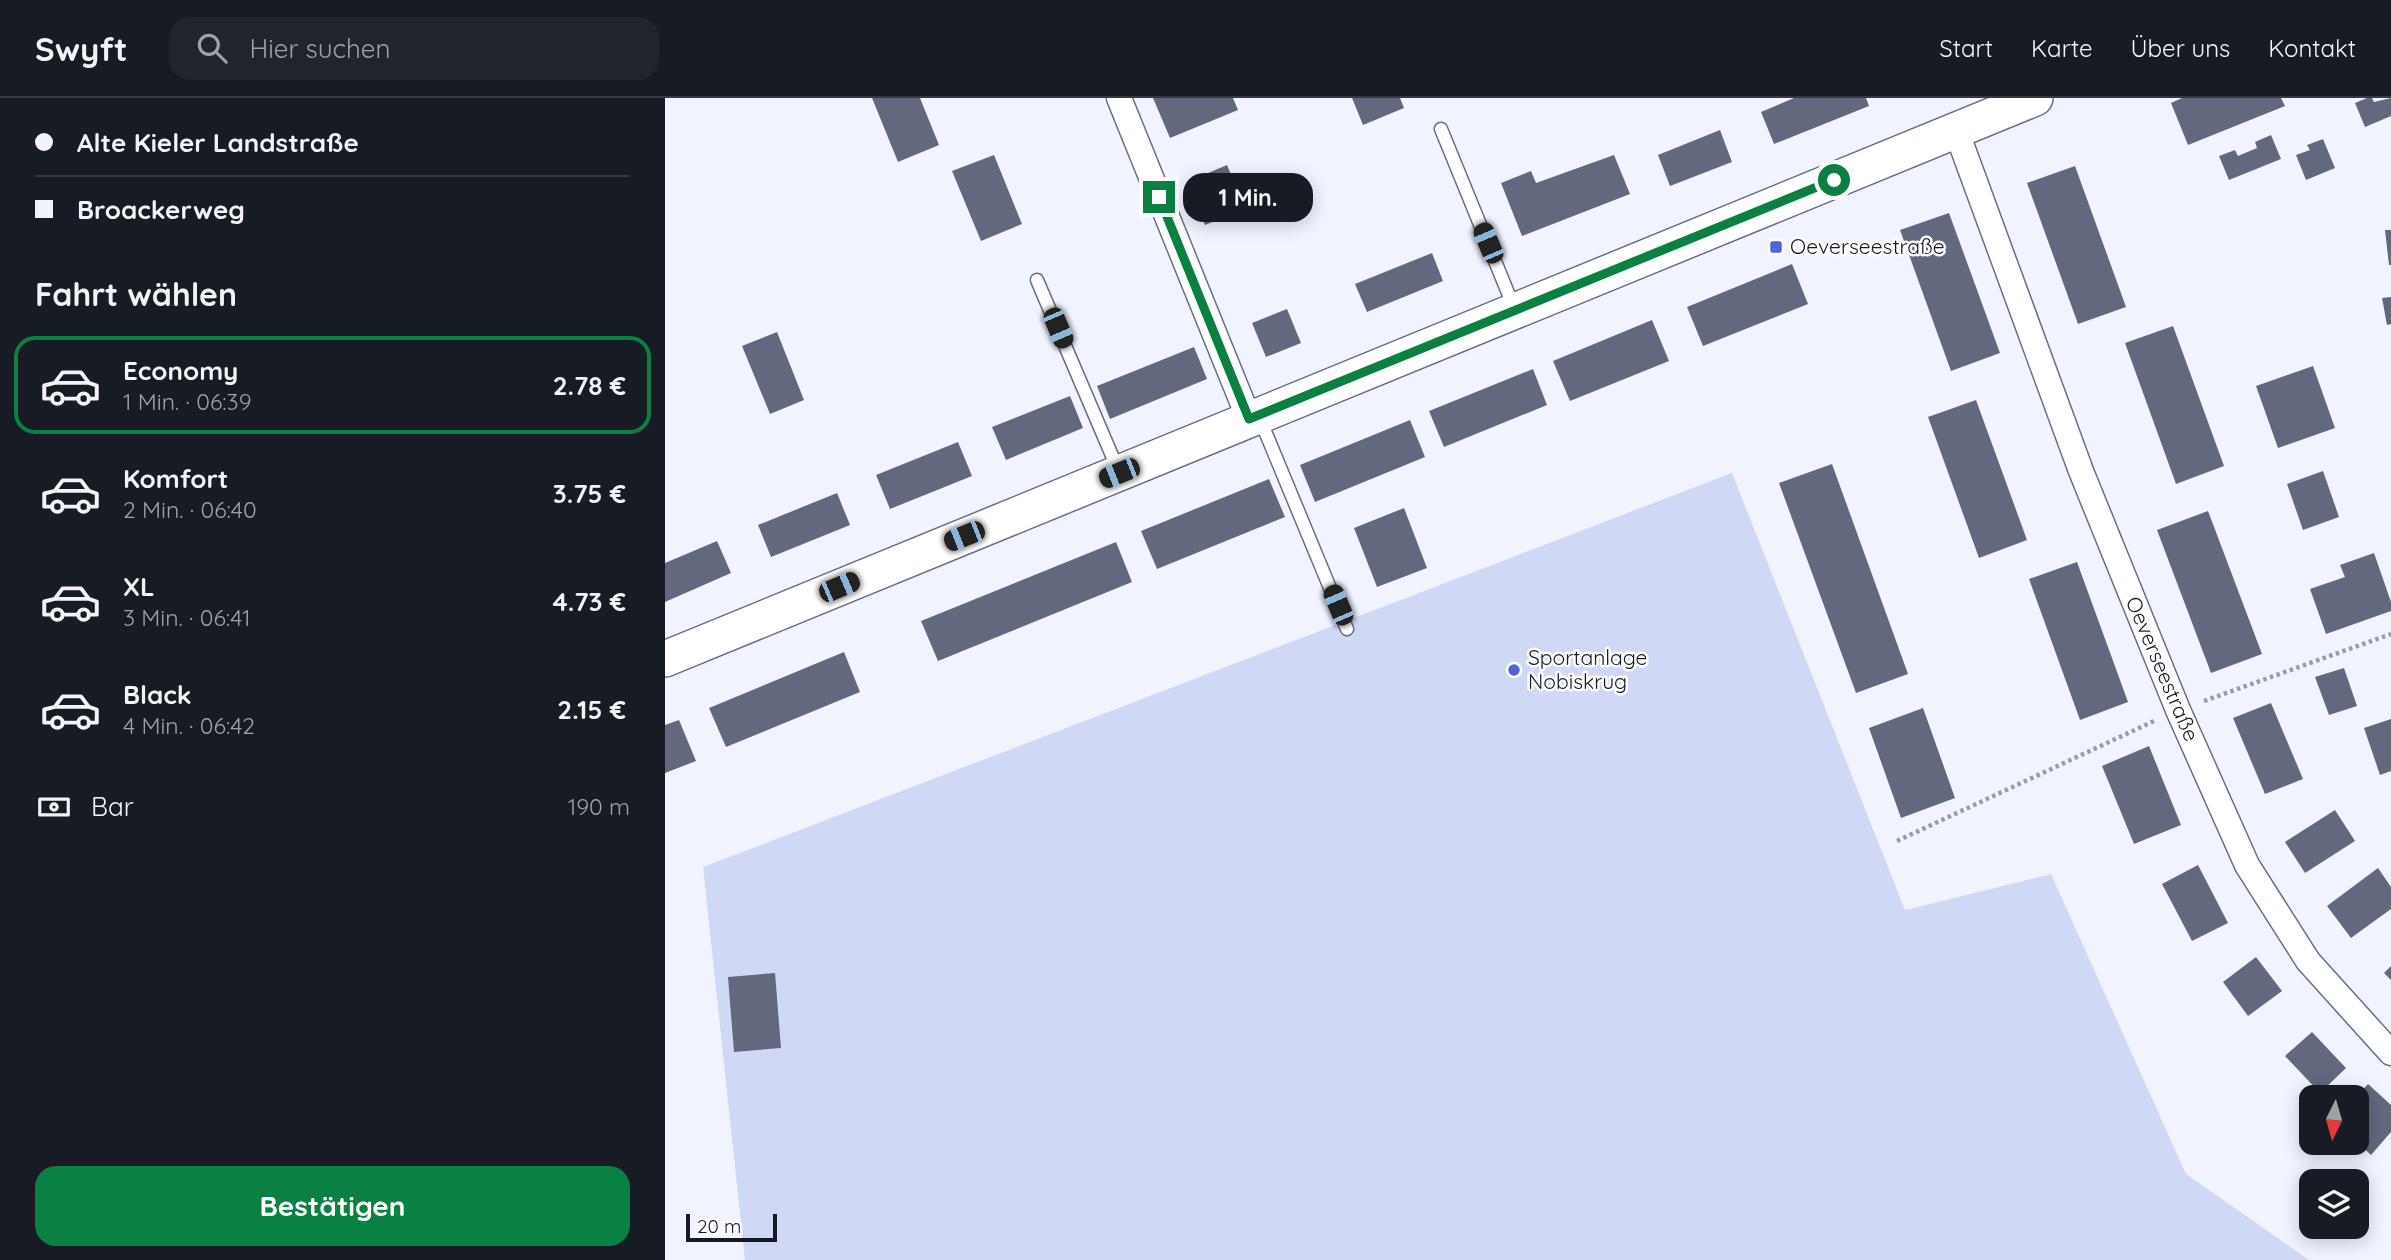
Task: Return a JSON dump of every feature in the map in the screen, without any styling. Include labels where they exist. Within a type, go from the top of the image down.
[{"type":"street","points":[[1119,98],[1254,417]]},
{"type":"street","points":[[665,659],[1516,312],[1957,130],[2020,101]]},
{"type":"street","name":"Oeverseestraße","points":[[1957,130],[2081,471],[2178,710],[2247,865],[2308,961],[2391,1053]]},
{"type":"lane","points":[[1441,130],[1516,312]]},
{"type":"lane","points":[[1037,280],[1119,473]]},
{"type":"lane","points":[[1254,417],[1347,629]]},
{"type":"path","points":[[1896,841],[2178,710],[2391,634]]},
{"type":"shaded area","name":"Sportanlage Nobiskrug","points":[[1732,473],[1905,910],[2051,874],[2186,1174],[2309,1260],[745,1260],[703,867]]},
{"type":"building","points":[[872,98],[920,98],[939,145],[898,162]]},
{"type":"building","points":[[1153,98],[1233,98],[1238,110],[1170,138]]},
{"type":"building","points":[[1352,98],[1400,98],[1404,108],[1363,125]]},
{"type":"building","points":[[1794,98],[1866,98],[1869,106],[1774,144],[1761,112]]},
{"type":"building","points":[[2182,98],[2281,98],[2285,106],[2188,145],[2171,103]]},
{"type":"building","points":[[2372,98],[2374,102],[2391,98],[2391,116],[2365,127],[2355,103]]},
{"type":"building","points":[[1720,130],[1732,162],[1670,186],[1658,155]]},
{"type":"building","points":[[2271,135],[2281,159],[2229,180],[2219,156],[2235,150],[2238,156],[2257,148],[2255,142]]},
{"type":"building","points":[[2323,139],[2335,168],[2306,180],[2296,155],[2310,150],[2307,145]]},
{"type":"building","points":[[994,155],[1022,224],[981,241],[952,171]]},
{"type":"building","points":[[1614,155],[1630,194],[1522,236],[1501,183],[1531,171],[1536,183]]},
{"type":"building","points":[[1227,165],[1245,209],[1205,225],[1187,182]]},
{"type":"building","points":[[2075,166],[2126,307],[2078,324],[2027,183]]},
{"type":"building","points":[[1949,213],[2000,353],[1951,371],[1900,230]]},
{"type":"building","points":[[2385,230],[2391,230],[2391,265],[2389,265]]},
{"type":"building","points":[[1432,253],[1443,281],[1367,312],[1355,284]]},
{"type":"building","points":[[1792,264],[1808,304],[1703,346],[1687,307]]},
{"type":"building","points":[[2391,297],[2391,324],[2387,325],[2382,298]]},
{"type":"building","points":[[1287,309],[1301,343],[1266,357],[1252,323]]},
{"type":"building","points":[[1652,320],[1669,361],[1570,401],[1553,361]]},
{"type":"building","points":[[2173,326],[2224,466],[2176,484],[2125,343]]},
{"type":"building","points":[[777,332],[804,400],[770,414],[742,346]]},
{"type":"building","points":[[1194,347],[1207,379],[1110,419],[1097,386]]},
{"type":"building","points":[[2313,366],[2335,428],[2278,448],[2256,386]]},
{"type":"building","points":[[1533,369],[1547,405],[1444,447],[1429,411]]},
{"type":"building","points":[[1070,396],[1083,428],[1006,460],[992,427]]},
{"type":"building","points":[[1976,400],[2027,540],[1979,558],[1928,417]]},
{"type":"building","points":[[1410,420],[1425,457],[1315,502],[1300,465]]},
{"type":"building","points":[[958,442],[972,476],[890,509],[876,475]]},
{"type":"building","points":[[1832,464],[1908,674],[1856,693],[1779,483]]},
{"type":"building","points":[[2323,471],[2339,517],[2303,530],[2287,484]]},
{"type":"building","points":[[1269,479],[1285,517],[1157,569],[1141,531]]},
{"type":"building","points":[[837,493],[850,525],[771,557],[758,525]]},
{"type":"building","points":[[1404,508],[1427,568],[1377,587],[1354,528]]},
{"type":"building","points":[[2208,511],[2262,654],[2211,673],[2157,530]]},
{"type":"building","points":[[717,541],[731,573],[665,602],[665,563]]},
{"type":"building","points":[[1116,542],[1132,582],[938,661],[921,621]]},
{"type":"building","points":[[2374,553],[2391,602],[2391,611],[2326,634],[2310,589],[2345,577],[2340,565]]},
{"type":"building","points":[[2077,562],[2128,702],[2080,720],[2029,579]]},
{"type":"building","points":[[844,652],[860,692],[726,747],[709,708]]},
{"type":"building","points":[[2344,668],[2357,706],[2329,715],[2315,677]]},
{"type":"building","points":[[2271,703],[2303,779],[2265,794],[2233,718]]},
{"type":"building","points":[[1923,708],[1955,798],[1901,818],[1869,728]]},
{"type":"building","points":[[2391,719],[2391,771],[2380,775],[2364,728]]},
{"type":"building","points":[[679,720],[696,761],[665,773],[665,725]]},
{"type":"building","points":[[2149,746],[2181,825],[2134,844],[2102,766]]},
{"type":"building","points":[[2335,810],[2355,841],[2305,873],[2285,842]]},
{"type":"building","points":[[2198,865],[2228,923],[2192,941],[2162,884]]},
{"type":"building","points":[[2378,868],[2391,887],[2391,909],[2351,938],[2327,906]]},
{"type":"building","points":[[2256,957],[2282,991],[2248,1016],[2223,982]]},
{"type":"building","points":[[2391,966],[2391,980],[2384,973]]},
{"type":"building","points":[[775,973],[781,1048],[734,1052],[728,977]]},
{"type":"building","points":[[2312,1032],[2346,1068],[2328,1085],[2312,1085],[2285,1056]]},
{"type":"building","points":[[2368,1084],[2391,1105],[2391,1132],[2371,1155],[2369,1085]]},
{"type":"place","name":"Oeverseestraße","points":[[1776,247]]},
{"type":"place","name":"Sportanlage Nobiskrug","points":[[1514,670]]},
{"type":"route","points":[[1159,197],[1249,419],[1541,302],[1834,180]]}]
